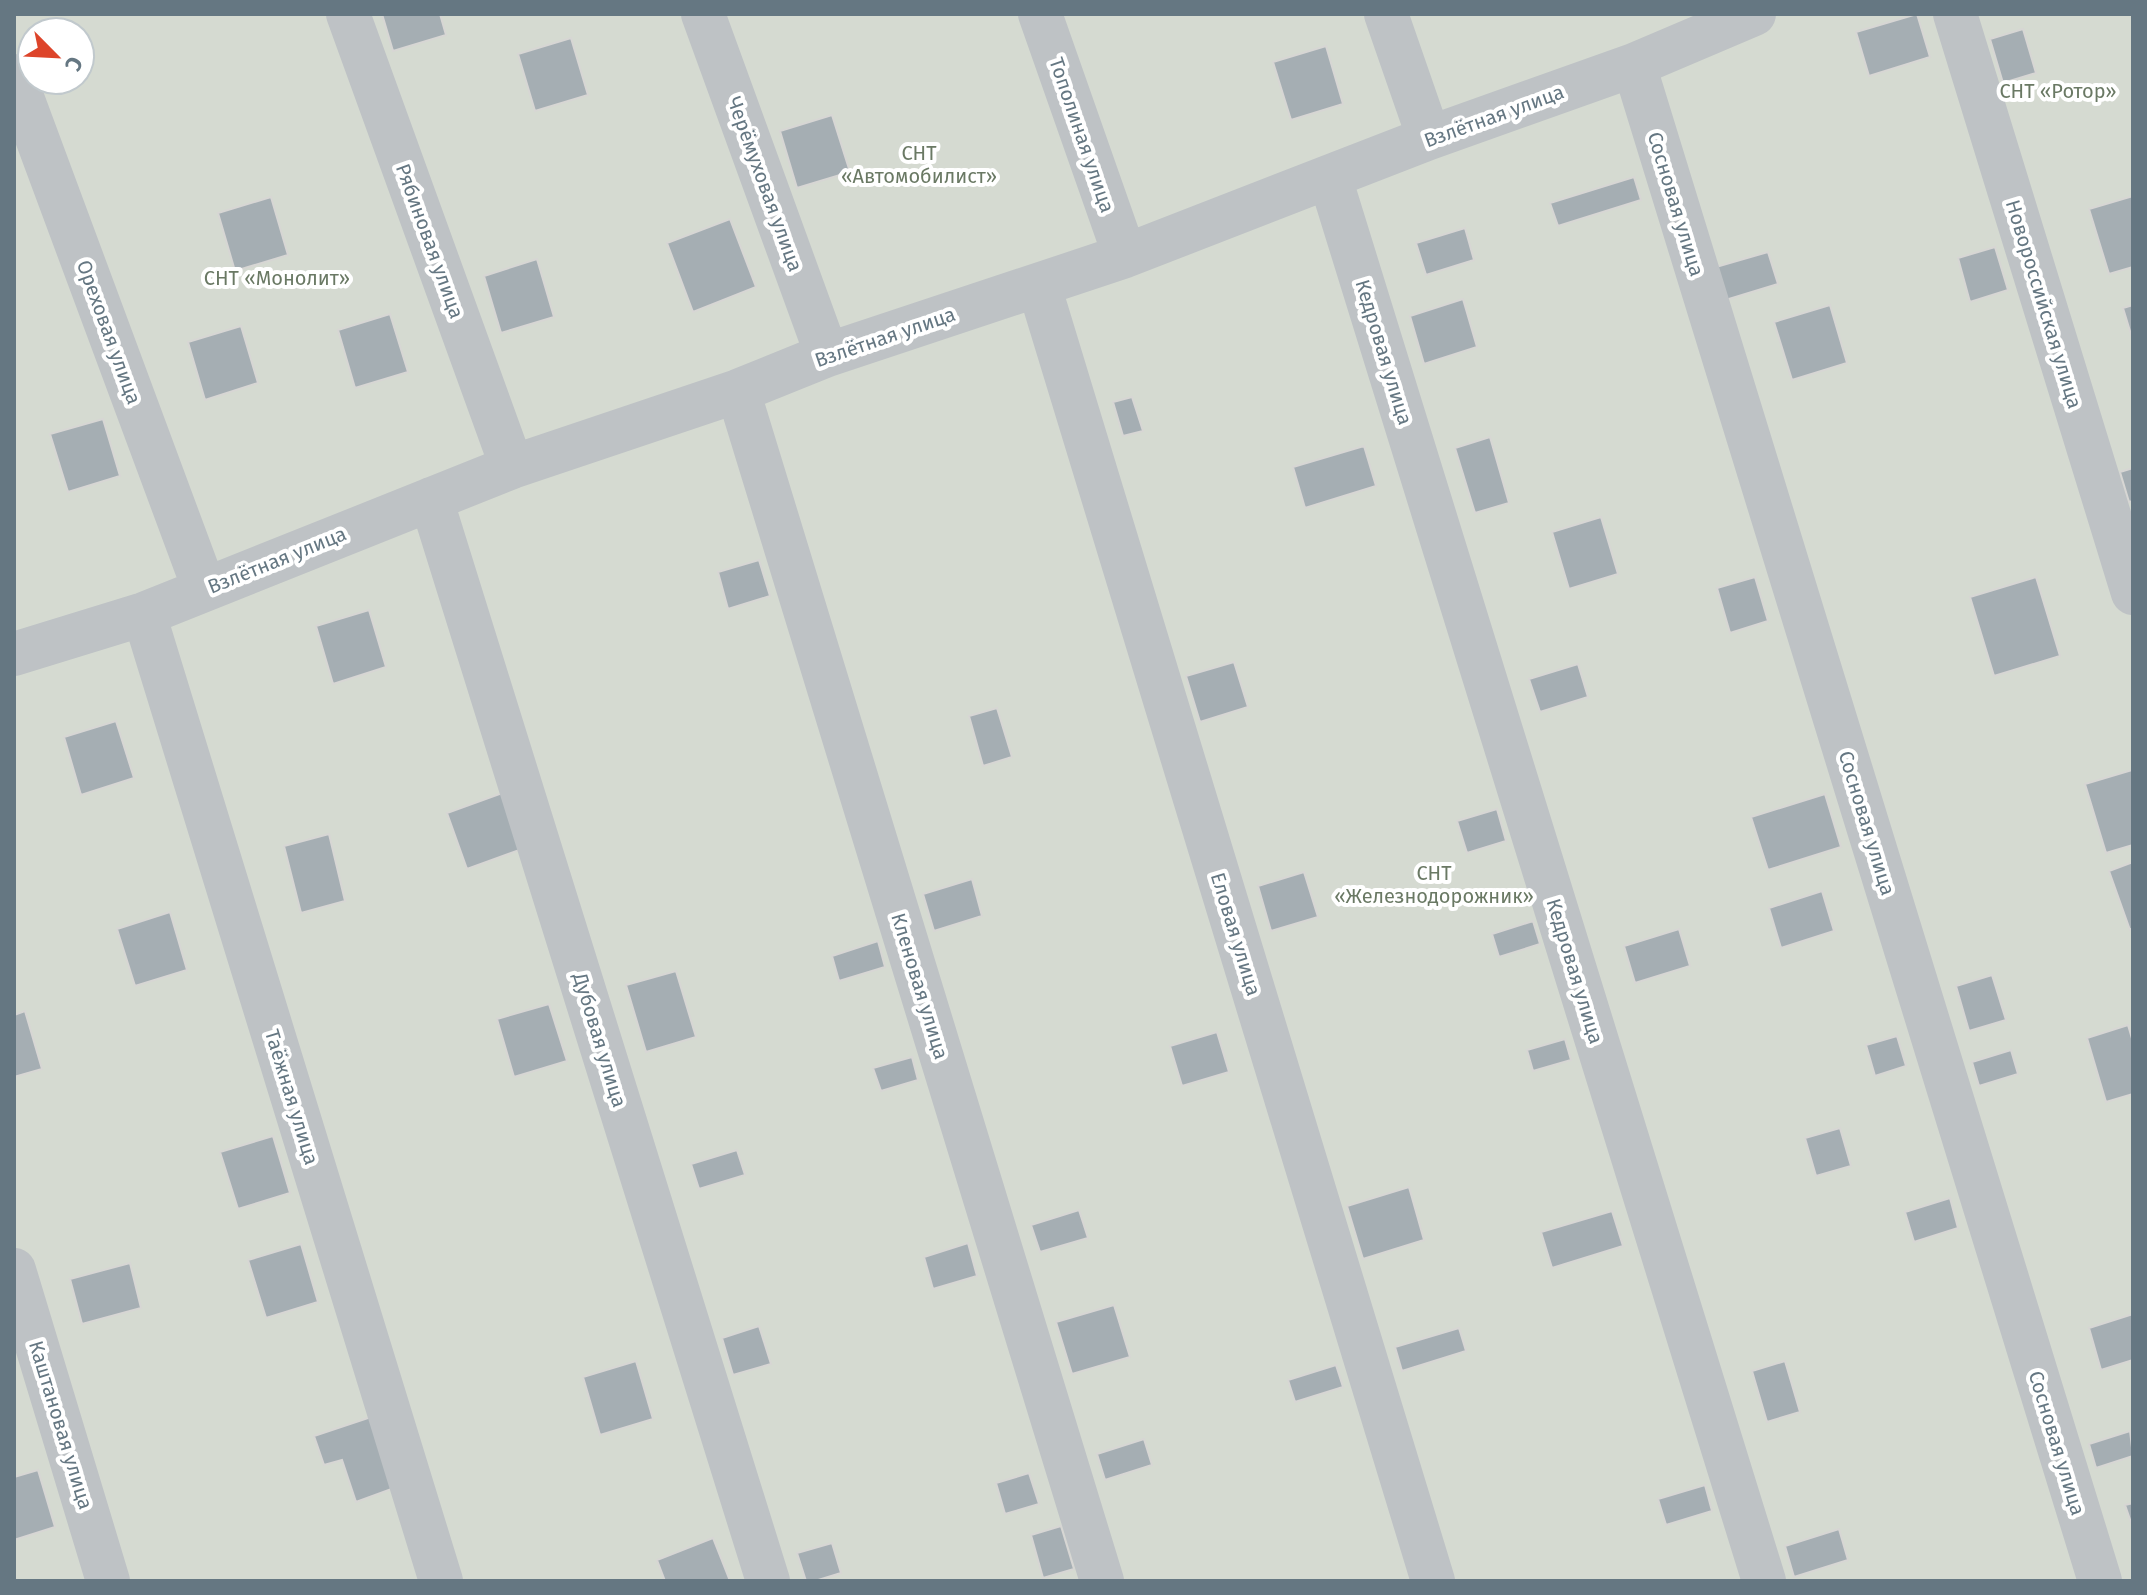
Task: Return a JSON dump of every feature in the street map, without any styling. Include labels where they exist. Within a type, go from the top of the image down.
[{"type":"street","name":"Рябиновая улица","points":[[348,14],[512,467]]},
{"type":"street","name":"Черёмуховая улица","points":[[703,14],[827,355]]},
{"type":"street","name":"Тополиная улица","points":[[1040,14],[1125,256]]},
{"type":"street","points":[[1386,14],[1429,138]]},
{"type":"street","name":"Взлётная улица","points":[[14,654],[144,614],[512,467],[738,391],[827,355],[1125,256],[1429,138],[1634,65],[1754,14]]},
{"type":"street","name":"Новороссийская улица","points":[[1955,14],[2133,593]]},
{"type":"street","name":"Сосновая улица","points":[[1634,65],[2100,1581]]},
{"type":"street","name":"Ореховая улица","points":[[14,76],[204,588]]},
{"type":"street","name":"Кедровая улица","points":[[1330,178],[1764,1581]]},
{"type":"street","name":"Еловая улица","points":[[1039,286],[1433,1581]]},
{"type":"street","name":"Кленовая улица","points":[[738,391],[1102,1581]]},
{"type":"street","name":"Дубовая улица","points":[[431,499],[768,1581]]},
{"type":"street","name":"Таёжная улица","points":[[144,614],[441,1581]]},
{"type":"street","name":"Каштановая улица","points":[[14,1270],[108,1581]]},
{"type":"green space","name":"СНТ «Железнодорожник»","points":[[14,14],[2133,14],[2133,1581],[14,1581]]},
{"type":"building","points":[[382,14],[440,14],[446,35],[393,51]]},
{"type":"building","points":[[1917,14],[1930,57],[1869,76],[1856,32]]},
{"type":"building","points":[[2023,29],[2036,73],[2003,83],[1990,39]]},
{"type":"building","points":[[571,38],[588,95],[535,111],[518,54]]},
{"type":"building","points":[[1326,46],[1343,104],[1291,120],[1273,62]]},
{"type":"building","points":[[832,115],[850,172],[797,188],[780,131]]},
{"type":"building","points":[[1634,177],[1641,200],[1558,226],[1550,203]]},
{"type":"building","points":[[2133,196],[2133,267],[2109,274],[2089,209]]},
{"type":"building","points":[[271,197],[288,255],[235,271],[218,213]]},
{"type":"building","points":[[730,219],[756,287],[693,312],[667,243]]},
{"type":"building","points":[[1465,228],[1474,260],[1426,275],[1416,243]]},
{"type":"building","points":[[1995,247],[2008,290],[1970,302],[1958,258]]},
{"type":"building","points":[[1768,252],[1778,284],[1719,302],[1709,269]]},
{"type":"building","points":[[537,259],[554,317],[501,333],[484,276]]},
{"type":"building","points":[[1463,299],[1477,347],[1424,364],[1410,316]]},
{"type":"building","points":[[1830,305],[1847,363],[1792,380],[1774,322]]},
{"type":"building","points":[[2133,305],[2133,341],[2123,308]]},
{"type":"building","points":[[390,314],[408,372],[355,388],[338,330]]},
{"type":"building","points":[[241,326],[258,383],[205,400],[188,342]]},
{"type":"building","points":[[1132,397],[1143,431],[1123,436],[1113,402]]},
{"type":"building","points":[[103,419],[120,476],[68,492],[50,434]]},
{"type":"building","points":[[1490,437],[1509,503],[1475,513],[1455,448]]},
{"type":"building","points":[[1364,446],[1376,486],[1305,508],[1293,467]]},
{"type":"building","points":[[2133,468],[2133,501],[2129,502],[2120,472]]},
{"type":"building","points":[[1601,517],[1618,574],[1569,589],[1552,532]]},
{"type":"building","points":[[759,560],[770,596],[728,609],[718,572]]},
{"type":"building","points":[[1755,577],[1768,621],[1730,633],[1717,588]]},
{"type":"building","points":[[2036,577],[2060,656],[1994,676],[1970,597]]},
{"type":"building","points":[[369,610],[386,667],[333,684],[316,626]]},
{"type":"building","points":[[1234,662],[1248,707],[1200,722],[1186,676]]},
{"type":"building","points":[[1578,664],[1588,697],[1540,712],[1529,679]]},
{"type":"building","points":[[997,708],[1012,757],[983,766],[969,716]]},
{"type":"building","points":[[116,721],[134,778],[81,795],[64,737]]},
{"type":"building","points":[[2132,770],[2133,845],[2106,853],[2085,784]]},
{"type":"building","points":[[505,792],[525,848],[467,869],[447,813]]},
{"type":"building","points":[[1825,794],[1841,847],[1768,870],[1751,817]]},
{"type":"building","points":[[1497,809],[1506,841],[1467,853],[1457,821]]},
{"type":"building","points":[[329,834],[345,901],[301,913],[284,846]]},
{"type":"building","points":[[2133,862],[2133,928],[2130,930],[2109,871]]},
{"type":"building","points":[[1304,872],[1318,917],[1271,931],[1258,886]]},
{"type":"building","points":[[972,879],[982,916],[934,931],[923,894]]},
{"type":"building","points":[[1822,891],[1834,931],[1781,948],[1769,908]]},
{"type":"building","points":[[170,912],[187,970],[135,986],[117,929]]},
{"type":"building","points":[[1533,921],[1540,944],[1499,957],[1492,934]]},
{"type":"building","points":[[1679,929],[1690,966],[1635,983],[1624,946]]},
{"type":"building","points":[[878,941],[885,967],[839,981],[832,956]]},
{"type":"building","points":[[676,971],[696,1037],[646,1052],[626,985]]},
{"type":"building","points":[[1992,975],[2006,1020],[1969,1031],[1956,986]]},
{"type":"building","points":[[549,1004],[567,1061],[514,1077],[497,1019]]},
{"type":"building","points":[[25,1011],[42,1069],[14,1077],[14,1015]]},
{"type":"building","points":[[2128,1025],[2133,1042],[2133,1094],[2106,1102],[2087,1038]]},
{"type":"building","points":[[1217,1032],[1229,1072],[1182,1086],[1170,1046]]},
{"type":"building","points":[[1897,1036],[1906,1066],[1875,1076],[1866,1045]]},
{"type":"building","points":[[1565,1039],[1571,1060],[1533,1071],[1527,1050]]},
{"type":"building","points":[[2011,1050],[2018,1074],[1979,1086],[1972,1062]]},
{"type":"building","points":[[912,1057],[918,1080],[881,1091],[873,1068]]},
{"type":"building","points":[[1840,1128],[1851,1166],[1816,1176],[1805,1138]]},
{"type":"building","points":[[273,1136],[290,1193],[238,1209],[220,1152]]},
{"type":"building","points":[[737,1150],[745,1175],[699,1189],[691,1164]]},
{"type":"building","points":[[1409,1187],[1424,1240],[1363,1259],[1347,1206]]},
{"type":"building","points":[[1950,1198],[1958,1228],[1914,1242],[1905,1212]]},
{"type":"building","points":[[1079,1210],[1088,1238],[1040,1252],[1031,1225]]},
{"type":"building","points":[[1612,1211],[1623,1246],[1552,1268],[1541,1232]]},
{"type":"building","points":[[968,1243],[977,1276],[933,1289],[924,1257]]},
{"type":"building","points":[[301,1244],[318,1302],[266,1318],[248,1260]]},
{"type":"building","points":[[130,1263],[141,1308],[82,1324],[70,1279]]},
{"type":"building","points":[[1114,1305],[1130,1357],[1072,1374],[1056,1322]]},
{"type":"building","points":[[2133,1314],[2133,1360],[2101,1370],[2089,1328]]},
{"type":"building","points":[[759,1326],[771,1364],[733,1375],[722,1338]]},
{"type":"building","points":[[1459,1328],[1466,1351],[1402,1371],[1395,1347]]},
{"type":"building","points":[[636,1361],[653,1419],[600,1435],[583,1377]]},
{"type":"building","points":[[1785,1361],[1800,1412],[1767,1422],[1752,1371]]},
{"type":"building","points":[[1336,1365],[1343,1387],[1295,1402],[1288,1380]]},
{"type":"building","points":[[374,1416],[397,1487],[356,1502],[342,1460],[324,1465],[314,1436]]},
{"type":"building","points":[[2130,1431],[2133,1456],[2096,1468],[2089,1444]]},
{"type":"building","points":[[1144,1439],[1152,1465],[1105,1480],[1097,1454]]},
{"type":"building","points":[[38,1470],[55,1527],[14,1540],[14,1477]]},
{"type":"building","points":[[1029,1473],[1039,1504],[1005,1514],[996,1483]]},
{"type":"building","points":[[1705,1485],[1712,1511],[1666,1525],[1658,1499]]},
{"type":"building","points":[[2133,1503],[2133,1528],[2125,1505]]},
{"type":"building","points":[[1061,1526],[1074,1569],[1043,1578],[1031,1535]]},
{"type":"building","points":[[1839,1529],[1848,1560],[1794,1577],[1785,1546]]},
{"type":"building","points":[[713,1538],[730,1581],[665,1581],[657,1560]]},
{"type":"building","points":[[832,1543],[841,1573],[806,1581],[797,1553]]},
{"type":"park label","name":"СНТ «Ротор»","points":[[2058,91]]},
{"type":"park label","name":"СНТ «Автомобилист»","points":[[919,164]]},
{"type":"park label","name":"СНТ «Монолит»","points":[[277,278]]}]
